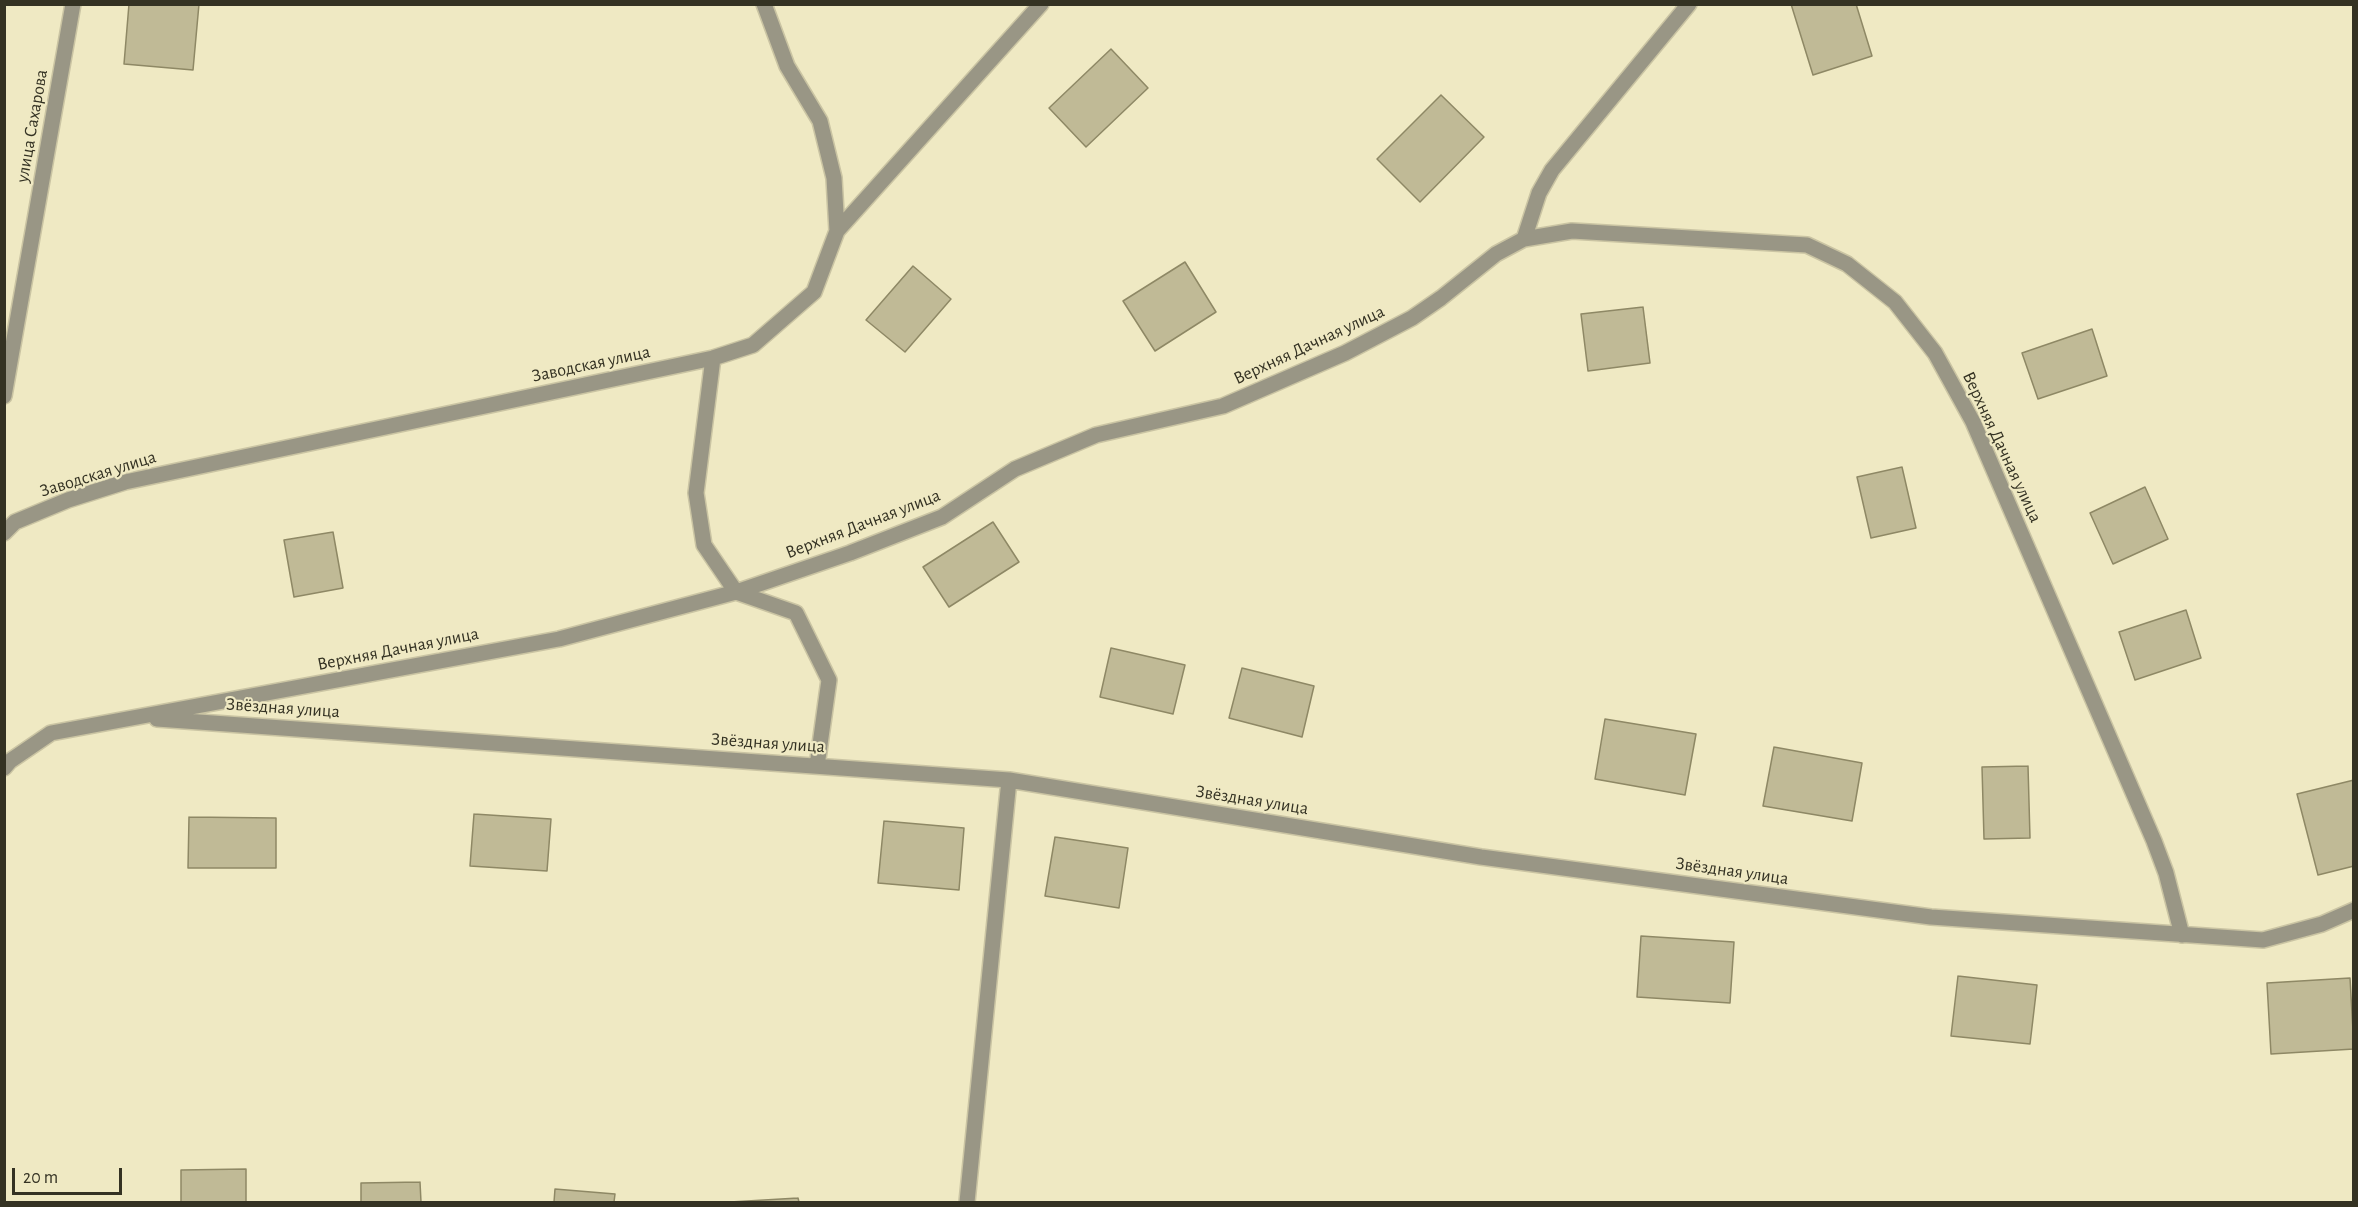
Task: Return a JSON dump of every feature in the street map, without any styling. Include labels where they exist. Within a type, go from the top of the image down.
[{"type":"street","name":"улица Сахарова","points":[[4,396],[73,4]]},
{"type":"street","points":[[764,4],[787,66],[820,121],[834,178],[837,231]]},
{"type":"street","name":"Заводская улица","points":[[4,533],[15,522],[68,500],[125,482],[713,358],[753,345],[814,292],[837,231],[1041,4]]},
{"type":"street","points":[[1524,239],[1539,193],[1552,170],[1689,4]]},
{"type":"street","name":"Верхняя Дачная улица","points":[[4,768],[10,761],[51,733],[559,639],[736,592],[850,553],[942,517],[1015,469],[1096,435],[1223,406],[1345,353],[1412,318],[1496,254],[1524,239],[1572,231],[1807,245],[1847,264],[1895,302],[1935,353],[1973,422],[2154,841],[2166,873],[2182,935]]},
{"type":"street","points":[[713,358],[696,493],[704,545],[736,592],[796,613],[829,680],[817,766]]},
{"type":"street","name":"Звёздная улица","points":[[136,717],[1009,780],[1481,857],[1931,917],[2263,940],[2322,924],[2354,910]]},
{"type":"street","points":[[967,1203],[1009,780]]},
{"type":"building","points":[[129,4],[199,4],[193,70],[124,64]]},
{"type":"building","points":[[1791,4],[1856,4],[1872,56],[1813,75]]},
{"type":"building","points":[[1111,49],[1148,88],[1086,147],[1049,108]]},
{"type":"building","points":[[1441,95],[1484,137],[1420,202],[1377,159]]},
{"type":"building","points":[[1185,262],[1216,312],[1155,351],[1123,301]]},
{"type":"building","points":[[913,266],[951,299],[905,352],[866,320]]},
{"type":"building","points":[[1643,307],[1650,363],[1588,371],[1581,314]]},
{"type":"building","points":[[2092,329],[2107,376],[2038,399],[2022,353]]},
{"type":"building","points":[[1902,467],[1916,528],[1871,538],[1857,477]]},
{"type":"building","points":[[2145,487],[2168,539],[2113,564],[2090,513]]},
{"type":"building","points":[[993,522],[1019,562],[949,607],[923,567]]},
{"type":"building","points":[[333,532],[343,588],[294,597],[284,540]]},
{"type":"building","points":[[2186,610],[2201,658],[2135,680],[2119,632]]},
{"type":"building","points":[[1111,648],[1185,665],[1173,714],[1100,697]]},
{"type":"building","points":[[1242,668],[1314,686],[1302,737],[1229,718]]},
{"type":"building","points":[[1605,719],[1696,734],[1685,795],[1595,779]]},
{"type":"building","points":[[1774,747],[1862,763],[1852,821],[1763,806]]},
{"type":"building","points":[[2028,766],[2030,838],[1984,839],[1982,767]]},
{"type":"building","points":[[2354,780],[2354,866],[2318,875],[2297,794]]},
{"type":"building","points":[[474,814],[551,819],[547,871],[470,866]]},
{"type":"building","points":[[189,817],[276,818],[276,868],[188,868]]},
{"type":"building","points":[[884,821],[964,828],[959,890],[878,883]]},
{"type":"building","points":[[1055,837],[1128,848],[1119,908],[1045,896]]},
{"type":"building","points":[[1641,936],[1734,942],[1730,1003],[1637,997]]},
{"type":"building","points":[[1958,976],[2037,985],[2030,1044],[1951,1036]]},
{"type":"building","points":[[2350,978],[2354,1049],[2271,1054],[2267,983]]},
{"type":"building","points":[[246,1169],[246,1202],[181,1202],[181,1170]]},
{"type":"building","points":[[420,1182],[421,1202],[361,1202],[361,1183]]},
{"type":"building","points":[[555,1189],[615,1194],[614,1202],[554,1202]]},
{"type":"building","points":[[798,1198],[799,1202],[730,1202]]}]
